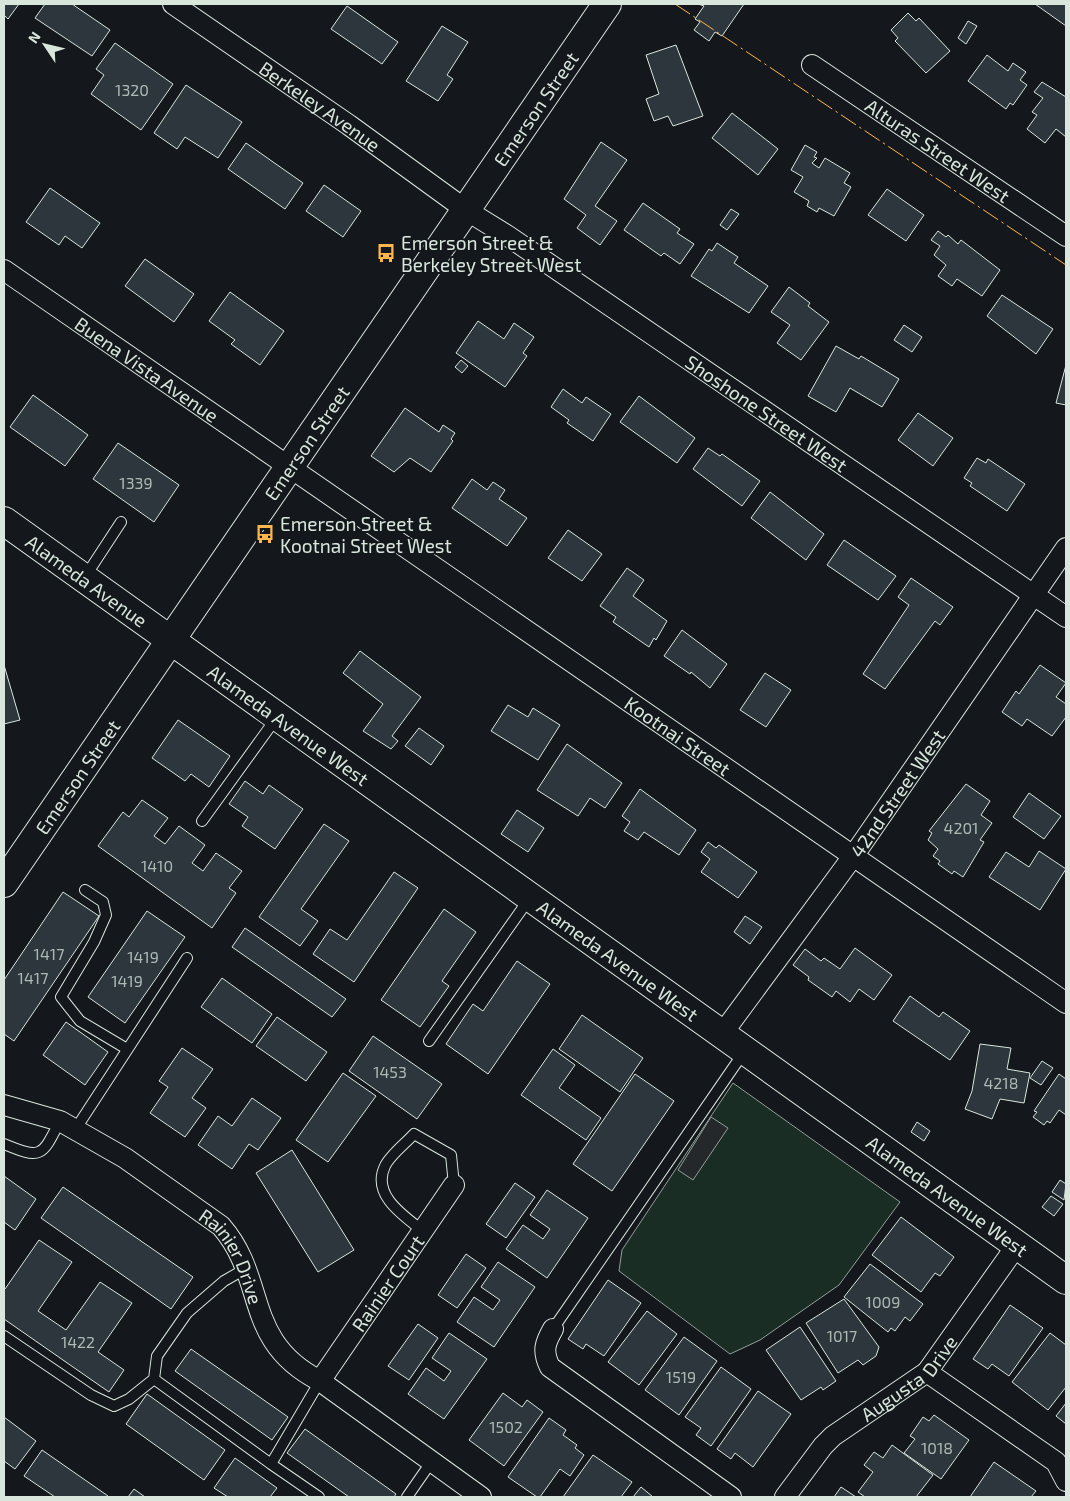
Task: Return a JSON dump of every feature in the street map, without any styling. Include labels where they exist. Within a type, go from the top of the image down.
[{"type":"street","name":"Berkeley Avenue","points":[[173,4],[349,125],[466,210]]},
{"type":"street","name":"Emerson Street","points":[[4,883],[607,4]]},
{"type":"street","name":"Alturas Street West","points":[[812,65],[1066,236]]},
{"type":"street","name":"Shoshone Street West","points":[[466,210],[508,236],[1066,618]]},
{"type":"street","name":"Buena Vista Avenue","points":[[4,270],[290,466]]},
{"type":"street","name":"Kootnai Street","points":[[290,466],[854,854],[1066,1003]]},
{"type":"street","name":"Alameda Avenue","points":[[4,521],[170,640]]},
{"type":"street","name":"42nd Street West","points":[[722,1034],[854,854],[1066,548]]},
{"type":"street","name":"Alameda Avenue West","points":[[170,640],[1066,1280]]},
{"type":"street","name":"Rainier Drive","points":[[4,1105],[67,1125],[125,1158],[221,1226],[234,1240],[264,1327],[274,1342],[295,1366],[320,1381],[481,1497]]},
{"type":"street","name":"Rainier Court","points":[[320,1381],[454,1185]]},
{"type":"street","name":"Augusta Drive","points":[[785,1497],[823,1446],[833,1436],[927,1372],[1017,1245]]},
{"type":"street","points":[[553,1329],[546,1342],[544,1352],[550,1367],[731,1497]]},
{"type":"street","points":[[927,1372],[1056,1462],[1066,1481]]},
{"type":"lane","points":[[84,578],[121,522]]},
{"type":"lane","points":[[202,821],[277,716]]},
{"type":"lane","points":[[85,890],[103,902],[106,915],[94,942],[61,997],[80,1021],[127,1049]]},
{"type":"lane","points":[[429,1041],[530,897]]},
{"type":"lane","points":[[4,1144],[23,1152],[36,1154],[44,1150],[67,1125],[127,1049],[187,958]]},
{"type":"lane","points":[[553,1329],[745,1050]]},
{"type":"lane","points":[[423,1231],[392,1207],[381,1184],[385,1166],[414,1134],[450,1155],[454,1185]]},
{"type":"lane","points":[[4,1336],[91,1396],[114,1406],[129,1398],[154,1379],[157,1356],[187,1313],[224,1281],[245,1269]]},
{"type":"lane","points":[[154,1379],[319,1497]]},
{"type":"lane","points":[[271,1464],[320,1381]]},
{"type":"lane","points":[[407,1497],[426,1457]]},
{"type":"green space","points":[[733,1083],[900,1202],[839,1285],[760,1340],[730,1354],[619,1271],[622,1250]]},
{"type":"shaded area","points":[[711,1117],[728,1128],[693,1180],[678,1170]]},
{"type":"building","points":[[4,4],[19,4],[8,19],[4,15]]},
{"type":"building","points":[[45,4],[72,4],[110,30],[92,56],[35,18]]},
{"type":"building","points":[[698,4],[744,4],[722,36],[715,32],[709,41],[694,30],[700,22],[695,19],[704,6]]},
{"type":"building","points":[[1035,4],[1066,4],[1066,26]]},
{"type":"building","points":[[347,6],[398,42],[382,64],[331,29]]},
{"type":"building","points":[[908,13],[916,21],[919,18],[950,51],[926,73],[895,41],[898,38],[891,30]]},
{"type":"building","points":[[968,21],[977,26],[966,44],[958,38]]},
{"type":"building","points":[[442,26],[468,42],[447,75],[453,79],[438,101],[406,81]]},
{"type":"building","points":[[115,43],[173,84],[141,130],[91,94],[104,75],[96,69]]},
{"type":"building","points":[[676,45],[703,116],[673,126],[668,116],[654,121],[646,99],[659,94],[646,55]]},
{"type":"building","points":[[987,55],[1008,71],[1013,63],[1026,72],[1020,80],[1027,85],[1013,105],[1010,103],[1006,109],[968,81]]},
{"type":"building","points":[[1042,82],[1066,97],[1066,137],[1056,129],[1045,143],[1027,129],[1037,115],[1032,112],[1043,98],[1034,92]]},
{"type":"building","points":[[186,85],[242,122],[218,158],[185,137],[177,149],[154,133]]},
{"type":"building","points":[[732,113],[778,149],[758,175],[712,138]]},
{"type":"building","points":[[601,142],[627,160],[595,206],[617,221],[600,245],[577,228],[586,215],[564,199]]},
{"type":"building","points":[[246,143],[303,183],[285,209],[228,169]]},
{"type":"building","points":[[805,145],[817,152],[814,157],[817,158],[812,163],[819,168],[825,158],[850,173],[844,183],[851,187],[834,216],[819,208],[817,212],[807,206],[809,201],[794,192],[803,177],[791,170]]},
{"type":"building","points":[[324,185],[361,211],[343,237],[306,211]]},
{"type":"building","points":[[50,188],[100,223],[82,248],[65,236],[59,245],[26,222]]},
{"type":"building","points":[[887,189],[924,215],[906,241],[868,215]]},
{"type":"building","points":[[643,203],[680,229],[677,233],[694,244],[680,264],[664,253],[661,256],[624,230]]},
{"type":"building","points":[[731,209],[739,214],[727,230],[720,225]]},
{"type":"building","points":[[938,231],[946,237],[948,235],[958,244],[961,240],[1000,270],[982,296],[957,279],[952,286],[938,276],[946,265],[934,255],[940,246],[931,240]]},
{"type":"building","points":[[717,243],[738,257],[734,263],[768,286],[749,313],[691,276],[709,249],[712,251]]},
{"type":"building","points":[[145,259],[194,294],[174,322],[125,286]]},
{"type":"building","points":[[789,287],[810,303],[808,306],[829,322],[801,360],[777,343],[790,325],[771,312]]},
{"type":"building","points":[[230,292],[284,331],[260,365],[231,344],[235,340],[209,321]]},
{"type":"building","points":[[1002,295],[1053,329],[1036,354],[987,316]]},
{"type":"building","points":[[478,321],[504,339],[514,323],[534,337],[523,353],[527,356],[505,387],[456,353]]},
{"type":"building","points":[[904,325],[922,337],[912,352],[894,340]]},
{"type":"building","points":[[836,346],[859,359],[861,356],[899,379],[882,407],[850,388],[836,412],[808,396]]},
{"type":"building","points":[[461,360],[468,366],[462,373],[455,367]]},
{"type":"building","points":[[1066,365],[1066,405],[1056,403]]},
{"type":"building","points":[[563,389],[582,403],[586,397],[611,414],[593,441],[567,423],[569,420],[551,407]]},
{"type":"building","points":[[33,395],[88,435],[65,466],[10,427]]},
{"type":"building","points":[[639,396],[695,438],[677,463],[620,422]]},
{"type":"building","points":[[405,408],[439,432],[443,425],[455,433],[451,439],[453,441],[431,472],[410,458],[394,472],[371,456]]},
{"type":"building","points":[[918,413],[953,438],[933,466],[898,440]]},
{"type":"building","points":[[118,443],[179,485],[154,522],[93,479]]},
{"type":"building","points":[[708,448],[720,456],[722,454],[760,481],[742,506],[693,469]]},
{"type":"building","points":[[977,458],[986,463],[988,459],[1025,484],[1007,511],[970,486],[972,483],[964,478]]},
{"type":"building","points":[[472,479],[487,490],[493,482],[505,490],[499,499],[527,518],[507,546],[452,508]]},
{"type":"building","points":[[770,492],[824,534],[806,560],[751,518]]},
{"type":"building","points":[[568,530],[602,554],[582,581],[548,558]]},
{"type":"building","points":[[844,540],[896,576],[878,600],[827,565]]},
{"type":"building","points":[[627,568],[644,580],[633,596],[667,621],[656,640],[654,638],[649,647],[613,622],[616,617],[600,606]]},
{"type":"building","points":[[911,578],[953,607],[940,625],[935,621],[885,689],[863,674],[909,605],[898,597]]},
{"type":"building","points":[[682,630],[727,664],[710,688],[691,672],[690,674],[664,656]]},
{"type":"building","points":[[360,651],[421,697],[392,736],[398,741],[391,749],[363,731],[383,704],[343,673]]},
{"type":"building","points":[[4,665],[20,720],[4,724]]},
{"type":"building","points":[[1040,665],[1066,683],[1056,697],[1066,704],[1066,717],[1052,736],[1027,719],[1022,726],[1002,712],[1016,691],[1019,694]]},
{"type":"building","points":[[765,673],[791,690],[766,727],[740,710]]},
{"type":"building","points":[[508,705],[528,717],[533,708],[560,725],[538,760],[491,731]]},
{"type":"building","points":[[178,720],[230,756],[209,787],[191,774],[185,781],[152,758]]},
{"type":"building","points":[[419,728],[444,746],[431,765],[405,746]]},
{"type":"building","points":[[567,744],[622,783],[605,808],[590,798],[578,816],[537,790]]},
{"type":"building","points":[[245,781],[263,794],[269,785],[303,809],[275,849],[242,826],[248,817],[229,804]]},
{"type":"building","points":[[966,784],[990,801],[981,815],[992,823],[980,840],[984,842],[963,877],[954,871],[952,874],[938,864],[940,861],[933,856],[938,849],[928,840],[932,833],[929,831]]},
{"type":"building","points":[[640,789],[696,830],[679,855],[644,832],[638,840],[624,831],[630,822],[622,816]]},
{"type":"building","points":[[1029,793],[1061,816],[1044,839],[1013,817]]},
{"type":"building","points":[[142,800],[168,818],[154,836],[165,844],[179,826],[205,845],[192,863],[203,871],[216,853],[242,871],[229,888],[236,893],[212,928],[98,846],[123,812],[129,817]]},
{"type":"building","points":[[517,810],[544,828],[528,852],[501,834]]},
{"type":"building","points":[[324,824],[349,841],[301,909],[318,921],[300,946],[259,917]]},
{"type":"building","points":[[708,842],[716,848],[719,845],[757,872],[738,898],[701,872],[710,859],[701,852]]},
{"type":"building","points":[[1039,851],[1066,869],[1040,910],[989,877],[1006,852],[1029,867]]},
{"type":"building","points":[[394,872],[418,888],[354,982],[313,954],[330,929],[347,940]]},
{"type":"building","points":[[63,892],[99,916],[14,1041],[4,1034],[4,980]]},
{"type":"building","points":[[444,909],[476,932],[442,981],[449,986],[420,1027],[381,1000]]},
{"type":"building","points":[[147,911],[185,937],[125,1023],[88,997]]},
{"type":"building","points":[[745,916],[762,927],[750,944],[734,932]]},
{"type":"building","points":[[245,928],[346,999],[332,1017],[232,947]]},
{"type":"building","points":[[855,948],[892,975],[874,1000],[859,989],[850,1002],[836,991],[832,997],[808,980],[809,977],[793,965],[805,949],[821,961],[824,958],[840,969]]},
{"type":"building","points":[[517,961],[550,984],[488,1074],[446,1044],[473,1004],[483,1011]]},
{"type":"building","points":[[222,978],[272,1014],[252,1043],[201,1007]]},
{"type":"building","points":[[910,996],[939,1017],[943,1012],[970,1031],[950,1060],[893,1021]]},
{"type":"building","points":[[582,1015],[643,1058],[620,1092],[559,1049]]},
{"type":"building","points":[[277,1017],[327,1052],[306,1081],[256,1046]]},
{"type":"building","points":[[66,1022],[108,1052],[85,1085],[43,1055]]},
{"type":"building","points":[[373,1036],[442,1084],[417,1119],[349,1071]]},
{"type":"building","points":[[980,1044],[1011,1048],[1007,1069],[1030,1073],[1024,1103],[1000,1099],[992,1119],[965,1109],[972,1091]]},
{"type":"building","points":[[182,1048],[213,1069],[192,1098],[206,1108],[185,1137],[150,1113],[168,1087],[159,1081]]},
{"type":"building","points":[[553,1049],[575,1065],[559,1088],[601,1118],[586,1140],[521,1095]]},
{"type":"building","points":[[1042,1061],[1053,1068],[1041,1085],[1030,1078]]},
{"type":"building","points":[[343,1073],[376,1096],[328,1162],[296,1140]]},
{"type":"building","points":[[635,1074],[674,1101],[612,1191],[573,1164]]},
{"type":"building","points":[[1059,1074],[1066,1079],[1066,1115],[1059,1110],[1050,1123],[1047,1121],[1044,1125],[1033,1117],[1037,1112],[1034,1111]]},
{"type":"building","points":[[252,1098],[281,1118],[258,1150],[249,1144],[232,1169],[198,1145],[218,1116],[232,1126]]},
{"type":"building","points":[[917,1122],[930,1131],[924,1141],[911,1132]]},
{"type":"building","points":[[292,1150],[354,1250],[318,1272],[256,1173]]},
{"type":"building","points":[[4,1176],[36,1199],[15,1230],[4,1222]]},
{"type":"building","points":[[1060,1180],[1066,1184],[1064,1200],[1052,1192]]},
{"type":"building","points":[[515,1183],[535,1197],[506,1238],[486,1224]]},
{"type":"building","points":[[63,1187],[193,1277],[171,1309],[41,1218]]},
{"type":"building","points":[[547,1190],[588,1218],[547,1278],[506,1249],[523,1225],[543,1239],[550,1229],[530,1215]]},
{"type":"building","points":[[1051,1196],[1063,1204],[1054,1216],[1042,1207]]},
{"type":"building","points":[[901,1217],[954,1257],[940,1276],[935,1273],[921,1292],[872,1255]]},
{"type":"building","points":[[39,1240],[72,1262],[38,1311],[66,1330],[100,1282],[132,1303],[98,1352],[124,1370],[109,1392],[4,1319],[4,1288]]},
{"type":"building","points":[[466,1254],[486,1268],[457,1308],[438,1295]]},
{"type":"building","points":[[498,1262],[535,1287],[494,1347],[457,1322],[474,1297],[493,1310],[500,1300],[481,1287]]},
{"type":"building","points":[[870,1264],[923,1304],[910,1321],[905,1317],[895,1331],[891,1328],[888,1332],[844,1297]]},
{"type":"building","points":[[608,1280],[641,1303],[604,1356],[586,1344],[583,1349],[568,1339]]},
{"type":"building","points":[[844,1299],[879,1347],[876,1356],[863,1365],[858,1360],[838,1373],[806,1323]]},
{"type":"building","points":[[1010,1305],[1043,1328],[1009,1376],[992,1364],[988,1369],[973,1359]]},
{"type":"building","points":[[647,1311],[677,1334],[639,1385],[608,1362]]},
{"type":"building","points":[[418,1324],[438,1338],[409,1380],[388,1366]]},
{"type":"building","points":[[800,1327],[836,1381],[823,1390],[821,1387],[801,1400],[766,1350]]},
{"type":"building","points":[[449,1333],[487,1359],[444,1419],[408,1394],[426,1368],[444,1381],[451,1371],[432,1358]]},
{"type":"building","points":[[1050,1333],[1066,1345],[1066,1387],[1048,1410],[1012,1382]]},
{"type":"building","points":[[684,1337],[717,1361],[679,1415],[645,1390]]},
{"type":"building","points":[[191,1349],[288,1417],[272,1440],[175,1371]]},
{"type":"building","points":[[721,1367],[751,1389],[711,1446],[696,1435],[701,1428],[685,1417]]},
{"type":"building","points":[[758,1391],[791,1414],[753,1467],[735,1453],[731,1459],[717,1449]]},
{"type":"building","points":[[503,1393],[522,1407],[527,1400],[543,1412],[504,1466],[469,1440]]},
{"type":"building","points":[[147,1394],[225,1450],[204,1480],[126,1424]]},
{"type":"building","points":[[1066,1403],[1066,1424],[1056,1416]]},
{"type":"building","points":[[934,1415],[969,1440],[941,1479],[904,1453],[915,1439],[910,1436],[923,1417],[929,1421]]},
{"type":"building","points":[[4,1417],[36,1441],[15,1469],[4,1461]]},
{"type":"building","points":[[549,1418],[566,1430],[563,1435],[577,1445],[575,1448],[584,1455],[570,1476],[560,1469],[540,1497],[537,1497],[508,1477]]},
{"type":"building","points":[[305,1429],[396,1494],[394,1497],[349,1497],[287,1453]]},
{"type":"building","points":[[892,1445],[933,1475],[916,1497],[865,1497],[858,1492],[873,1472],[864,1465],[874,1452],[883,1458]]},
{"type":"building","points":[[42,1450],[108,1497],[55,1497],[24,1476]]},
{"type":"building","points":[[593,1455],[632,1482],[621,1497],[563,1497]]},
{"type":"building","points":[[235,1458],[277,1488],[270,1497],[228,1497],[214,1488]]},
{"type":"building","points":[[994,1462],[1036,1491],[1031,1497],[970,1497]]},
{"type":"building","points":[[641,1487],[653,1497],[633,1497]]},
{"type":"building","points":[[841,1487],[856,1497],[834,1497]]},
{"type":"building","points":[[134,1489],[145,1497],[128,1497]]},
{"type":"power","points":[[675,4],[1066,265]]},
{"type":"place","name":"Emerson Street & Berkeley Street West","points":[[386,253]]},
{"type":"place","name":"Emerson Street & Kootnai Street West","points":[[265,534]]}]
